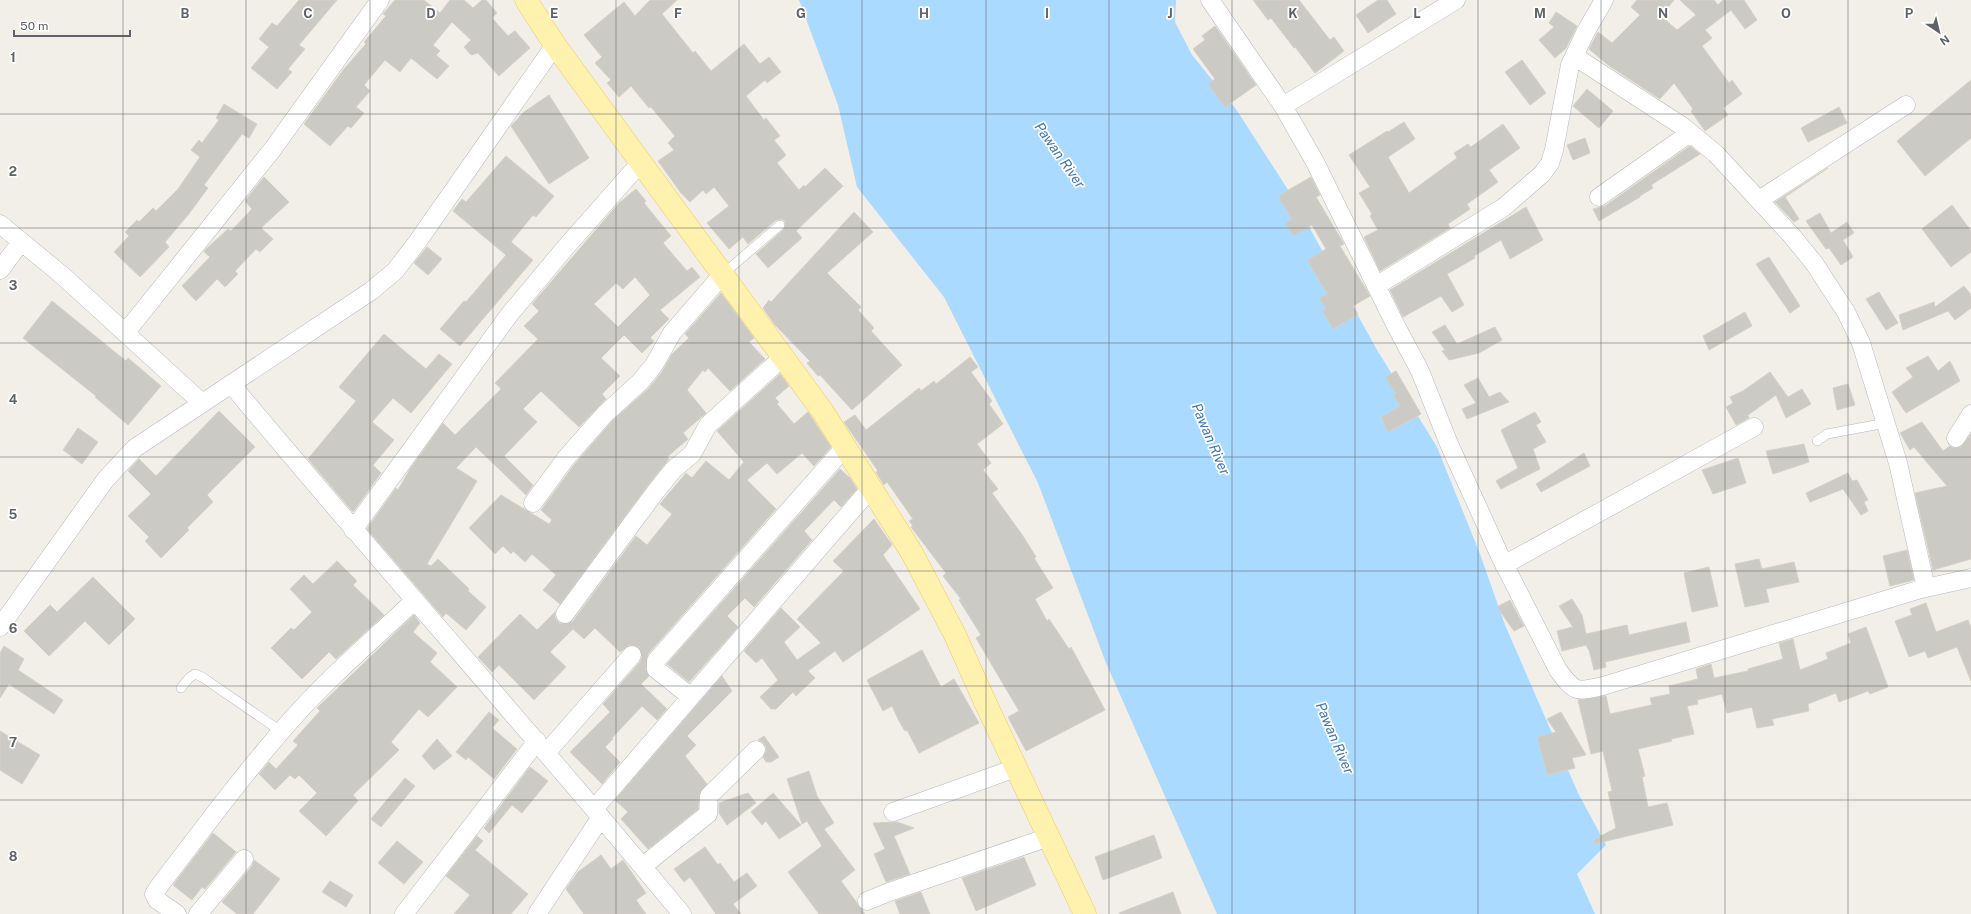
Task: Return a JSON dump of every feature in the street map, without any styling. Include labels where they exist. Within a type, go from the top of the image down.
[{"type":"main road","points":[[526,0],[555,45],[823,412],[912,553],[955,635],[1085,914]]},
{"type":"street","points":[[126,332],[272,150],[380,0]]},
{"type":"street","points":[[1210,0],[1283,106],[1315,162],[1423,379],[1449,444],[1504,565],[1558,670],[1568,684],[1575,690],[1584,690],[1603,686],[1759,637],[1926,588],[1971,578]]},
{"type":"street","points":[[1283,106],[1456,0]]},
{"type":"street","points":[[1376,286],[1504,207],[1542,174],[1550,162],[1554,150],[1567,76],[1574,56],[1604,0]]},
{"type":"street","points":[[0,627],[91,499],[118,465],[145,440],[371,291],[395,271],[418,242],[555,45]]},
{"type":"street","points":[[1574,56],[1690,133],[1716,154],[1759,200],[1814,263],[1846,312],[1861,343],[1898,464],[1926,588]]},
{"type":"street","points":[[1759,200],[1906,105]]},
{"type":"street","points":[[1599,197],[1690,133]]},
{"type":"street","points":[[353,530],[509,315],[564,248],[641,162]]},
{"type":"street","points":[[0,224],[63,276],[202,403]]},
{"type":"street","points":[[0,270],[21,242]]},
{"type":"street","points":[[533,503],[566,458],[601,418],[640,382],[654,366],[672,333],[722,274]]},
{"type":"street","points":[[565,614],[656,491],[674,469],[692,454],[708,425],[783,357]]},
{"type":"street","points":[[231,384],[353,530],[542,746],[682,914]]},
{"type":"street","points":[[1956,438],[1971,414]]},
{"type":"street","points":[[1504,565],[1754,427]]},
{"type":"street","points":[[691,697],[656,669],[656,661],[846,447]]},
{"type":"street","points":[[537,914],[598,813],[691,697],[871,488]]},
{"type":"street","points":[[177,914],[156,899],[155,892],[217,811],[282,732],[343,666],[415,600]]},
{"type":"street","points":[[404,914],[542,746],[632,655]]},
{"type":"street","points":[[643,866],[708,814],[709,796],[756,750]]},
{"type":"street","points":[[893,812],[1016,768]]},
{"type":"street","points":[[867,901],[1048,837]]},
{"type":"street","points":[[198,914],[244,859]]},
{"type":"lane","points":[[722,274],[780,225]]},
{"type":"lane","points":[[1817,441],[1827,434],[1886,423]]},
{"type":"lane","points":[[181,688],[189,678],[195,674],[202,677],[282,732]]},
{"type":"water","name":"Pawan River","points":[[799,0],[1176,0],[1175,22],[1192,55],[1236,109],[1292,196],[1377,350],[1437,447],[1480,554],[1505,625],[1578,793],[1606,845],[1577,874],[1595,914],[1217,914],[1106,663],[1038,483],[944,297],[857,187],[838,105]]},
{"type":"building","points":[[299,0],[337,0],[299,45],[305,49],[288,69],[292,72],[277,89],[251,68],[269,47],[259,39],[272,23],[277,26]]},
{"type":"building","points":[[395,0],[424,0],[440,13],[450,0],[464,0],[473,8],[482,0],[486,0],[497,13],[492,18],[508,36],[515,31],[530,48],[499,76],[478,53],[471,55],[464,47],[471,40],[452,22],[433,45],[440,51],[436,55],[449,66],[437,79],[411,58],[400,72],[385,60],[364,85],[370,91],[356,107],[364,113],[351,128],[348,126],[330,146],[304,124],[344,69],[366,44],[364,42],[386,16],[383,14]]},
{"type":"building","points":[[650,0],[677,0],[662,14],[693,53],[695,51],[711,71],[744,44],[760,64],[769,57],[781,72],[767,83],[765,80],[746,96],[764,120],[766,118],[780,136],[774,140],[786,155],[777,163],[799,190],[804,185],[805,187],[825,168],[843,186],[796,231],[802,238],[768,268],[756,254],[784,229],[785,221],[782,219],[776,220],[748,244],[743,237],[729,249],[707,223],[729,206],[714,187],[706,194],[703,190],[690,202],[681,193],[658,161],[674,150],[668,143],[675,136],[631,86],[619,97],[607,83],[611,80],[595,63],[602,57],[584,35],[624,2],[635,16]]},
{"type":"building","points":[[1253,0],[1299,0],[1330,40],[1334,37],[1344,51],[1315,73],[1271,18],[1268,20]]},
{"type":"building","points":[[1378,0],[1387,0],[1396,14],[1368,33],[1356,15]]},
{"type":"building","points":[[1637,0],[1674,0],[1661,16],[1677,30],[1696,15],[1680,0],[1714,0],[1718,5],[1723,0],[1744,0],[1757,20],[1745,29],[1731,10],[1705,30],[1712,38],[1702,46],[1729,83],[1732,80],[1742,94],[1723,108],[1728,115],[1705,131],[1691,111],[1693,109],[1674,83],[1660,99],[1608,65],[1589,49],[1598,32],[1612,43],[1640,15],[1631,7]]},
{"type":"building","points":[[1556,12],[1577,26],[1566,48],[1555,58],[1539,40],[1554,27],[1549,23]]},
{"type":"building","points":[[1215,26],[1256,85],[1225,107],[1208,84],[1215,79],[1193,49],[1205,40],[1202,36]]},
{"type":"building","points":[[1522,60],[1546,93],[1530,105],[1505,72]]},
{"type":"building","points":[[1971,80],[1971,138],[1925,176],[1897,141]]},
{"type":"building","points":[[1587,89],[1613,111],[1599,128],[1573,106]]},
{"type":"building","points":[[549,95],[589,158],[549,184],[511,126],[524,112]]},
{"type":"building","points":[[224,104],[257,124],[249,138],[242,134],[204,185],[208,188],[165,242],[169,247],[140,277],[114,252],[129,236],[125,232],[137,220],[139,222],[153,208],[156,211],[178,189],[200,157],[191,150],[199,140],[202,143],[219,120],[216,118]]},
{"type":"building","points":[[1839,107],[1847,123],[1808,142],[1801,128]]},
{"type":"building","points":[[1404,122],[1415,139],[1388,157],[1409,193],[1457,158],[1454,153],[1468,144],[1471,147],[1503,124],[1520,148],[1489,170],[1498,182],[1467,204],[1470,209],[1448,224],[1450,228],[1380,271],[1364,237],[1378,230],[1370,216],[1372,214],[1359,193],[1370,187],[1349,155]]},
{"type":"building","points":[[1585,138],[1590,153],[1573,160],[1567,145]]},
{"type":"building","points":[[1690,146],[1700,154],[1651,185],[1653,188],[1640,197],[1599,221],[1593,209],[1605,206]]},
{"type":"building","points":[[506,156],[554,196],[536,217],[533,215],[511,242],[533,260],[460,346],[440,329],[464,301],[466,302],[506,255],[453,211],[462,199],[466,202]]},
{"type":"building","points":[[1828,168],[1785,197],[1799,219],[1794,222],[1775,202]]},
{"type":"building","points":[[264,177],[289,202],[261,228],[273,239],[260,252],[256,249],[235,271],[238,274],[225,287],[217,279],[196,301],[182,286],[210,257],[204,252],[205,250],[228,229],[231,231],[252,209],[245,201]]},
{"type":"building","points":[[1311,177],[1320,195],[1316,197],[1344,244],[1340,246],[1370,296],[1353,306],[1358,314],[1333,329],[1322,311],[1326,309],[1319,298],[1327,294],[1307,260],[1326,249],[1312,225],[1293,236],[1285,223],[1292,219],[1278,196]]},
{"type":"building","points":[[636,189],[646,201],[644,203],[671,236],[663,243],[687,271],[692,267],[700,277],[660,310],[669,319],[650,338],[654,341],[642,353],[624,335],[601,358],[620,376],[602,394],[606,399],[579,427],[541,391],[523,409],[537,422],[504,456],[533,485],[526,495],[476,447],[456,468],[477,481],[427,564],[431,566],[438,559],[469,589],[468,591],[486,607],[466,630],[446,613],[443,617],[367,529],[396,488],[398,490],[410,469],[443,423],[455,435],[501,389],[495,383],[538,339],[524,326],[539,311],[532,304],[619,203]],"holes":[[[635,277],[650,295],[618,327],[594,304],[616,283],[623,289]]]},
{"type":"building","points":[[1952,205],[1971,231],[1971,252],[1951,267],[1922,229]]},
{"type":"building","points":[[1526,207],[1543,240],[1510,259],[1501,240],[1474,256],[1475,258],[1447,274],[1464,305],[1452,312],[1441,296],[1403,317],[1390,290]]},
{"type":"building","points":[[854,212],[873,232],[827,273],[861,307],[858,310],[874,328],[871,331],[902,365],[852,410],[820,375],[818,376],[807,363],[810,361],[775,325],[763,308],[769,300],[771,302]]},
{"type":"building","points":[[1820,213],[1831,233],[1847,222],[1854,233],[1843,240],[1853,257],[1841,265],[1829,248],[1826,249],[1806,221]]},
{"type":"building","points":[[427,247],[442,259],[428,275],[414,263]]},
{"type":"building","points":[[1769,257],[1800,306],[1790,313],[1756,264]]},
{"type":"building","points":[[1964,286],[1971,295],[1971,308],[1955,320],[1948,311],[1903,330],[1899,315],[1934,302],[1935,307]]},
{"type":"building","points":[[1879,292],[1898,323],[1886,330],[1866,299]]},
{"type":"building","points":[[721,293],[754,338],[749,342],[765,359],[730,391],[708,368],[705,372],[703,370],[687,390],[706,413],[683,433],[688,439],[667,457],[669,459],[560,604],[543,590],[556,575],[532,554],[525,562],[513,551],[511,554],[503,546],[495,554],[469,528],[501,495],[549,524],[552,520],[541,510],[574,465],[612,421],[648,389],[662,372],[672,354],[689,338],[685,334]]},
{"type":"building","points":[[52,301],[126,361],[128,358],[161,386],[128,425],[95,397],[96,396],[23,338]]},
{"type":"building","points":[[1745,312],[1752,326],[1709,350],[1703,336]]},
{"type":"building","points":[[1445,325],[1457,344],[1495,327],[1502,340],[1479,353],[1449,360],[1442,351],[1445,350],[1432,332]]},
{"type":"building","points":[[384,334],[426,369],[439,354],[452,364],[411,413],[393,398],[372,422],[394,440],[373,465],[381,473],[353,512],[308,459],[356,401],[339,387]]},
{"type":"building","points":[[1928,356],[1938,371],[1950,361],[1960,381],[1906,413],[1892,392],[1913,377],[1906,368]]},
{"type":"building","points":[[970,357],[978,367],[971,372],[992,401],[989,404],[1003,424],[977,444],[991,463],[983,470],[998,489],[992,493],[1023,536],[1036,557],[1034,558],[1053,588],[1035,599],[1047,621],[1049,619],[1069,649],[1071,647],[1105,710],[1026,751],[1008,717],[1019,711],[976,638],[981,635],[959,600],[961,599],[943,576],[946,573],[911,527],[913,526],[909,521],[913,519],[887,482],[884,485],[876,472],[878,471],[844,422],[855,415],[866,430],[919,388],[921,391],[934,381],[936,384]]},
{"type":"building","points":[[1396,371],[1421,414],[1388,432],[1381,417],[1400,406],[1393,396],[1396,394],[1385,377]]},
{"type":"building","points":[[1770,372],[1788,397],[1802,389],[1811,404],[1786,418],[1776,395],[1748,415],[1749,418],[1736,425],[1726,407],[1733,403],[1730,397],[1743,391]]},
{"type":"building","points":[[780,374],[789,386],[775,398],[779,402],[777,404],[794,424],[808,412],[831,447],[814,466],[802,453],[777,474],[767,463],[747,480],[776,509],[648,654],[646,669],[649,676],[641,684],[667,709],[657,720],[642,706],[612,738],[613,739],[605,747],[620,762],[602,784],[570,752],[610,712],[603,704],[640,662],[642,657],[639,647],[629,645],[620,652],[595,628],[584,639],[573,629],[550,652],[566,667],[534,700],[499,665],[492,672],[478,657],[520,614],[537,630],[555,612],[555,618],[559,623],[564,624],[573,621],[636,536],[647,545],[672,514],[660,504],[686,473],[692,478],[706,461],[729,480],[744,462],[717,431]]},
{"type":"building","points":[[1478,378],[1489,397],[1500,392],[1509,402],[1467,419],[1462,409],[1476,403],[1464,385]]},
{"type":"building","points":[[1848,384],[1855,405],[1837,410],[1833,388]]},
{"type":"building","points":[[219,411],[255,447],[207,495],[213,502],[187,528],[189,530],[161,558],[145,541],[149,537],[128,516],[151,494],[128,471],[139,459],[156,476]]},
{"type":"building","points":[[1535,412],[1541,422],[1536,425],[1546,442],[1533,449],[1540,469],[1501,489],[1496,481],[1518,468],[1501,430]]},
{"type":"building","points":[[1922,422],[1943,451],[1950,446],[1955,448],[1961,447],[1971,434],[1971,559],[1933,570],[1915,493],[1947,486],[1914,447],[1910,450],[1900,433]]},
{"type":"building","points":[[78,428],[98,442],[82,464],[63,450]]},
{"type":"building","points":[[1804,444],[1809,462],[1773,474],[1766,451]]},
{"type":"building","points":[[1584,453],[1590,466],[1541,492],[1536,484]]},
{"type":"building","points":[[1738,458],[1746,483],[1713,494],[1702,470]]},
{"type":"building","points":[[840,469],[850,478],[857,489],[841,507],[834,500],[804,531],[812,540],[754,607],[745,598],[727,616],[738,627],[689,682],[667,664]]},
{"type":"building","points":[[1848,473],[1852,481],[1857,480],[1868,500],[1864,502],[1868,511],[1861,515],[1843,489],[1810,502],[1806,493]]},
{"type":"building","points":[[874,519],[892,545],[883,555],[920,609],[843,662],[835,651],[808,671],[815,678],[796,696],[793,692],[776,709],[771,709],[760,697],[778,680],[762,658],[756,663],[744,651],[781,608],[800,627],[784,642],[797,660],[821,643],[797,619],[844,571],[833,561]]},
{"type":"building","points":[[1907,550],[1914,580],[1890,586],[1883,556]]},
{"type":"building","points":[[1759,559],[1762,569],[1794,562],[1799,582],[1766,589],[1769,602],[1745,607],[1735,564]]},
{"type":"building","points":[[337,561],[357,581],[353,585],[384,615],[336,659],[329,652],[302,679],[271,648],[291,628],[294,630],[312,612],[290,589],[304,575],[313,584]]},
{"type":"building","points":[[1709,567],[1718,606],[1692,612],[1684,573]]},
{"type":"building","points":[[93,577],[135,619],[109,645],[85,621],[49,656],[24,631],[50,605],[57,612]]},
{"type":"building","points":[[1572,599],[1582,615],[1586,634],[1627,625],[1629,635],[1686,622],[1690,642],[1605,662],[1606,667],[1594,670],[1589,650],[1586,645],[1562,651],[1557,631],[1573,627],[1559,606]]},
{"type":"building","points":[[1510,600],[1524,626],[1514,631],[1497,607]]},
{"type":"building","points":[[1926,603],[1936,632],[1968,620],[1971,628],[1971,681],[1957,647],[1928,658],[1925,651],[1909,657],[1895,621],[1912,615],[1910,609]]},
{"type":"building","points":[[414,615],[420,623],[413,632],[437,653],[430,662],[457,687],[428,717],[419,709],[391,742],[399,750],[353,795],[358,801],[326,836],[299,811],[317,793],[299,775],[295,779],[290,775],[275,790],[259,774],[269,762],[276,769],[298,745],[293,741],[320,711],[317,708]]},
{"type":"building","points":[[1866,627],[1888,687],[1870,694],[1868,691],[1839,702],[1836,693],[1808,704],[1809,711],[1772,719],[1774,725],[1757,728],[1752,707],[1727,713],[1722,694],[1697,700],[1698,704],[1687,706],[1694,734],[1638,749],[1645,776],[1642,777],[1648,807],[1667,803],[1673,825],[1594,844],[1593,840],[1616,828],[1608,792],[1612,791],[1603,751],[1591,754],[1578,700],[1606,696],[1610,714],[1652,705],[1650,698],[1670,694],[1669,686],[1698,679],[1696,669],[1711,664],[1714,678],[1748,671],[1748,669],[1783,659],[1779,643],[1793,639],[1800,670],[1828,659],[1826,653],[1851,643],[1848,634]]},
{"type":"building","points":[[4,646],[24,659],[18,670],[63,700],[54,714],[9,684],[0,698],[0,653]]},
{"type":"building","points":[[922,650],[941,687],[954,679],[979,723],[919,753],[907,730],[905,731],[900,723],[892,706],[883,711],[867,680]]},
{"type":"building","points":[[722,676],[732,691],[687,736],[696,745],[685,756],[707,784],[699,795],[698,809],[648,849],[621,819],[628,812],[615,800]]},
{"type":"building","points":[[489,712],[499,720],[492,728],[517,749],[494,779],[468,757],[466,760],[456,752]]},
{"type":"building","points":[[1561,712],[1586,755],[1572,758],[1575,768],[1547,775],[1537,737],[1556,732],[1547,719]]},
{"type":"building","points":[[0,731],[40,755],[22,784],[0,770]]},
{"type":"building","points":[[764,736],[779,757],[771,762],[766,762],[763,757],[766,752],[766,747],[763,742],[758,740]]},
{"type":"building","points":[[437,739],[452,756],[434,770],[422,756]]},
{"type":"building","points":[[530,767],[548,781],[522,813],[512,805],[489,833],[484,828]]},
{"type":"building","points":[[809,771],[817,796],[834,823],[824,829],[855,870],[841,881],[865,914],[819,914],[788,872],[822,846],[807,821],[802,824],[787,779]]},
{"type":"building","points":[[405,778],[415,786],[381,827],[371,819]]},
{"type":"building","points":[[748,793],[756,803],[727,825],[719,813],[719,803]]},
{"type":"building","points":[[773,793],[801,825],[779,839],[766,821],[762,825],[751,812]]},
{"type":"building","points":[[897,822],[914,828],[894,836],[910,874],[886,882],[874,854],[885,849],[873,823]]},
{"type":"building","points":[[213,833],[236,852],[205,889],[202,887],[192,900],[173,885]]},
{"type":"building","points":[[1154,835],[1162,858],[1103,880],[1095,857]]},
{"type":"building","points":[[477,836],[483,841],[475,850],[528,894],[511,914],[454,914],[470,895],[446,876]]},
{"type":"building","points":[[397,841],[423,862],[404,884],[378,863]]},
{"type":"building","points":[[705,847],[718,865],[720,863],[734,882],[747,873],[757,886],[733,904],[741,914],[716,914],[690,877],[684,882],[674,869]]},
{"type":"building","points":[[601,855],[611,869],[623,860],[646,893],[636,900],[646,914],[584,914],[566,889],[578,872]]},
{"type":"building","points":[[1024,857],[1036,885],[976,911],[962,878]]},
{"type":"building","points":[[254,860],[280,879],[253,914],[237,914],[222,902],[252,866]]},
{"type":"building","points":[[330,881],[353,895],[346,907],[322,892]]},
{"type":"building","points":[[921,892],[930,914],[900,914],[895,901]]},
{"type":"building","points":[[1173,892],[1181,914],[1119,914],[1119,913]]}]
